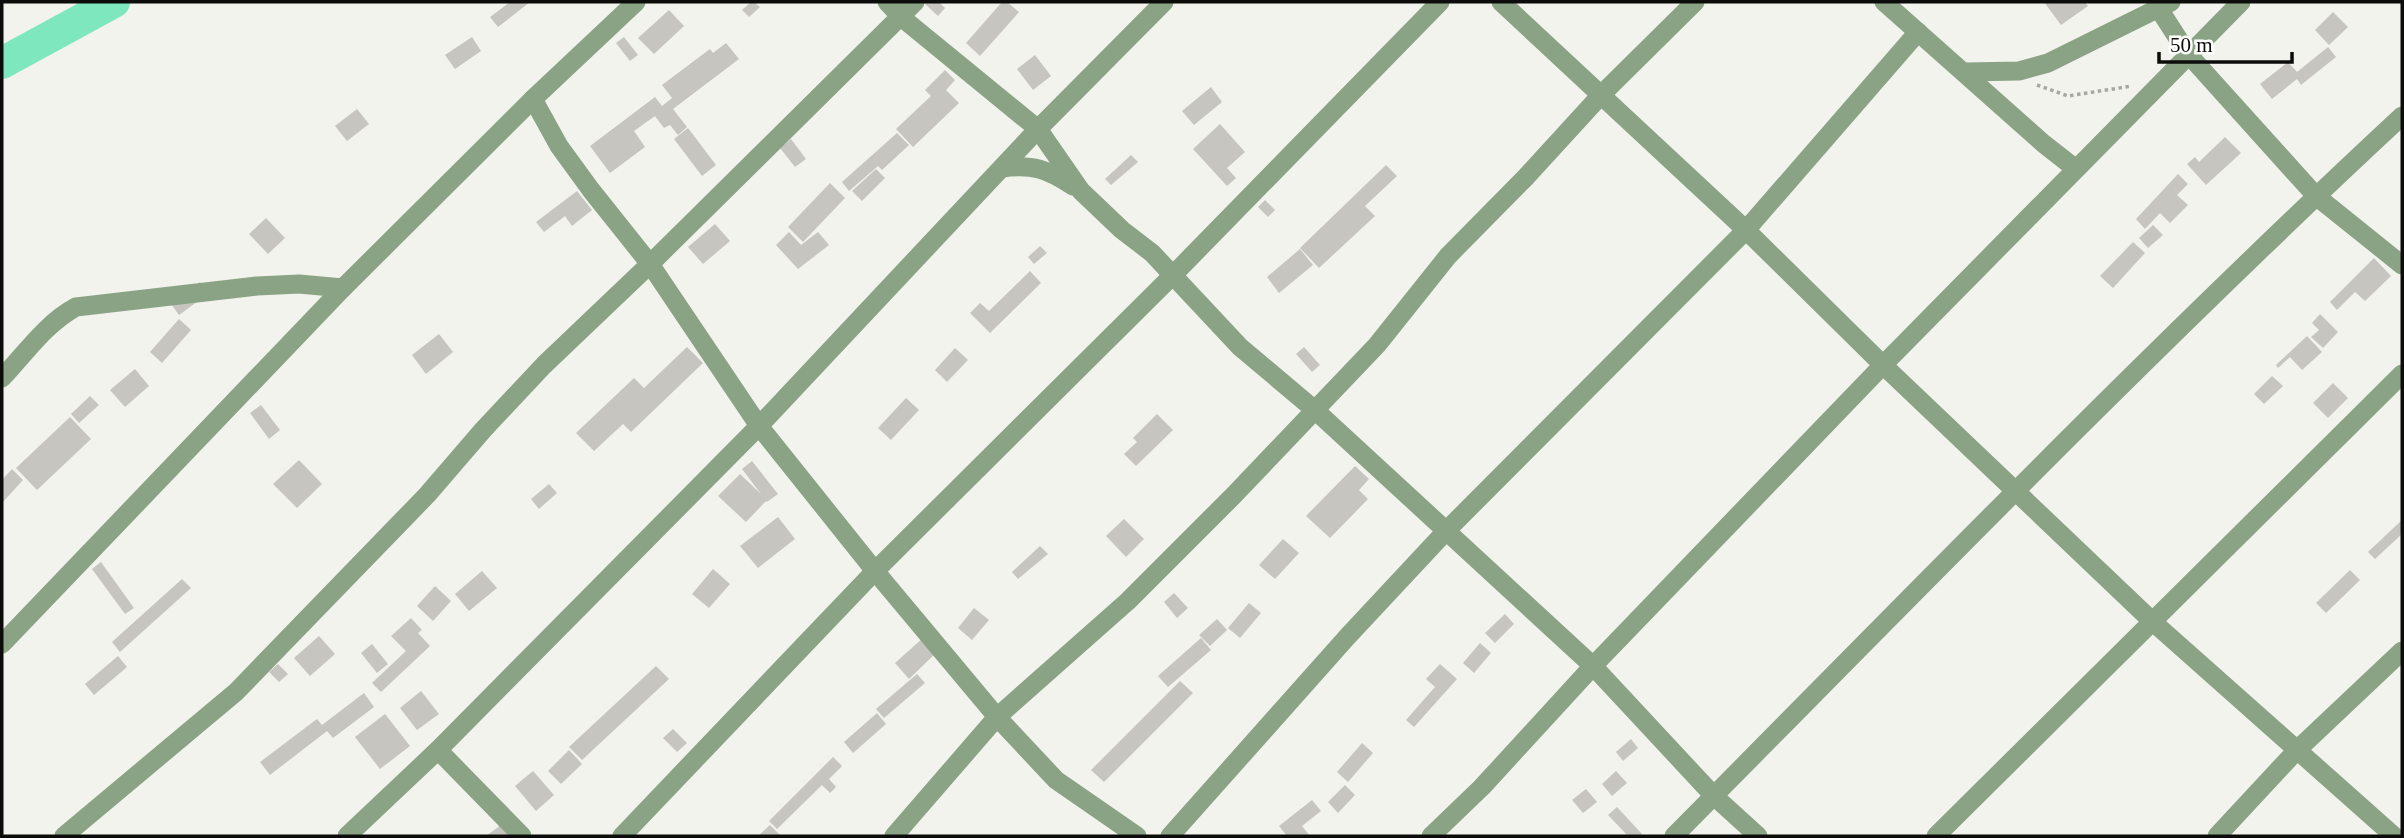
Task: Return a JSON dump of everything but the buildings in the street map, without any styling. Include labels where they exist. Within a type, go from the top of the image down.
[{"type":"street","points":[[2,643],[343,288],[533,99],[636,2]]},
{"type":"street","points":[[887,2],[901,17],[1038,129],[1081,191]]},
{"type":"street","points":[[64,836],[236,692],[427,495],[544,365],[915,2]]},
{"type":"street","points":[[347,836],[438,750],[759,426],[1038,129],[1164,2]]},
{"type":"street","points":[[622,836],[874,571],[1174,275],[1440,2]]},
{"type":"street","points":[[1500,2],[1746,230],[2153,622],[2394,836]]},
{"type":"street","points":[[894,836],[997,716],[1128,601],[1316,411],[1377,345],[1448,256],[1601,95],[1695,2]]},
{"type":"street","points":[[1884,2],[2076,169]]},
{"type":"street","points":[[1431,836],[1482,787],[1593,666],[1884,365],[2241,2]]},
{"type":"street","points":[[1966,72],[2019,71],[2048,64],[2165,5],[2188,54],[2316,196],[2402,265]]},
{"type":"street","points":[[1170,836],[1348,635],[1447,530],[1746,230],[1918,32]]},
{"type":"street","points":[[533,99],[559,146],[650,264],[759,426],[874,571],[997,716],[1056,780],[1137,836]]},
{"type":"street","points":[[1674,836],[2016,490],[2316,196],[2402,116]]},
{"type":"street","points":[[1002,168],[1026,165],[1038,167],[1059,177],[1081,191],[1122,230],[1152,253],[1240,347],[1316,411],[1593,666],[1714,796],[1758,836]]},
{"type":"street","points":[[2,378],[47,328],[62,314],[76,307],[257,286],[299,284],[343,288]]},
{"type":"street","points":[[1936,836],[2402,374]]},
{"type":"street","points":[[2217,836],[2296,751],[2402,651]]},
{"type":"street","points":[[438,750],[522,836]]},
{"type":"path","points":[[2019,71],[2039,86],[2068,96],[2161,82]]},
{"type":"waterway","points":[[2,63],[114,2]]}]
